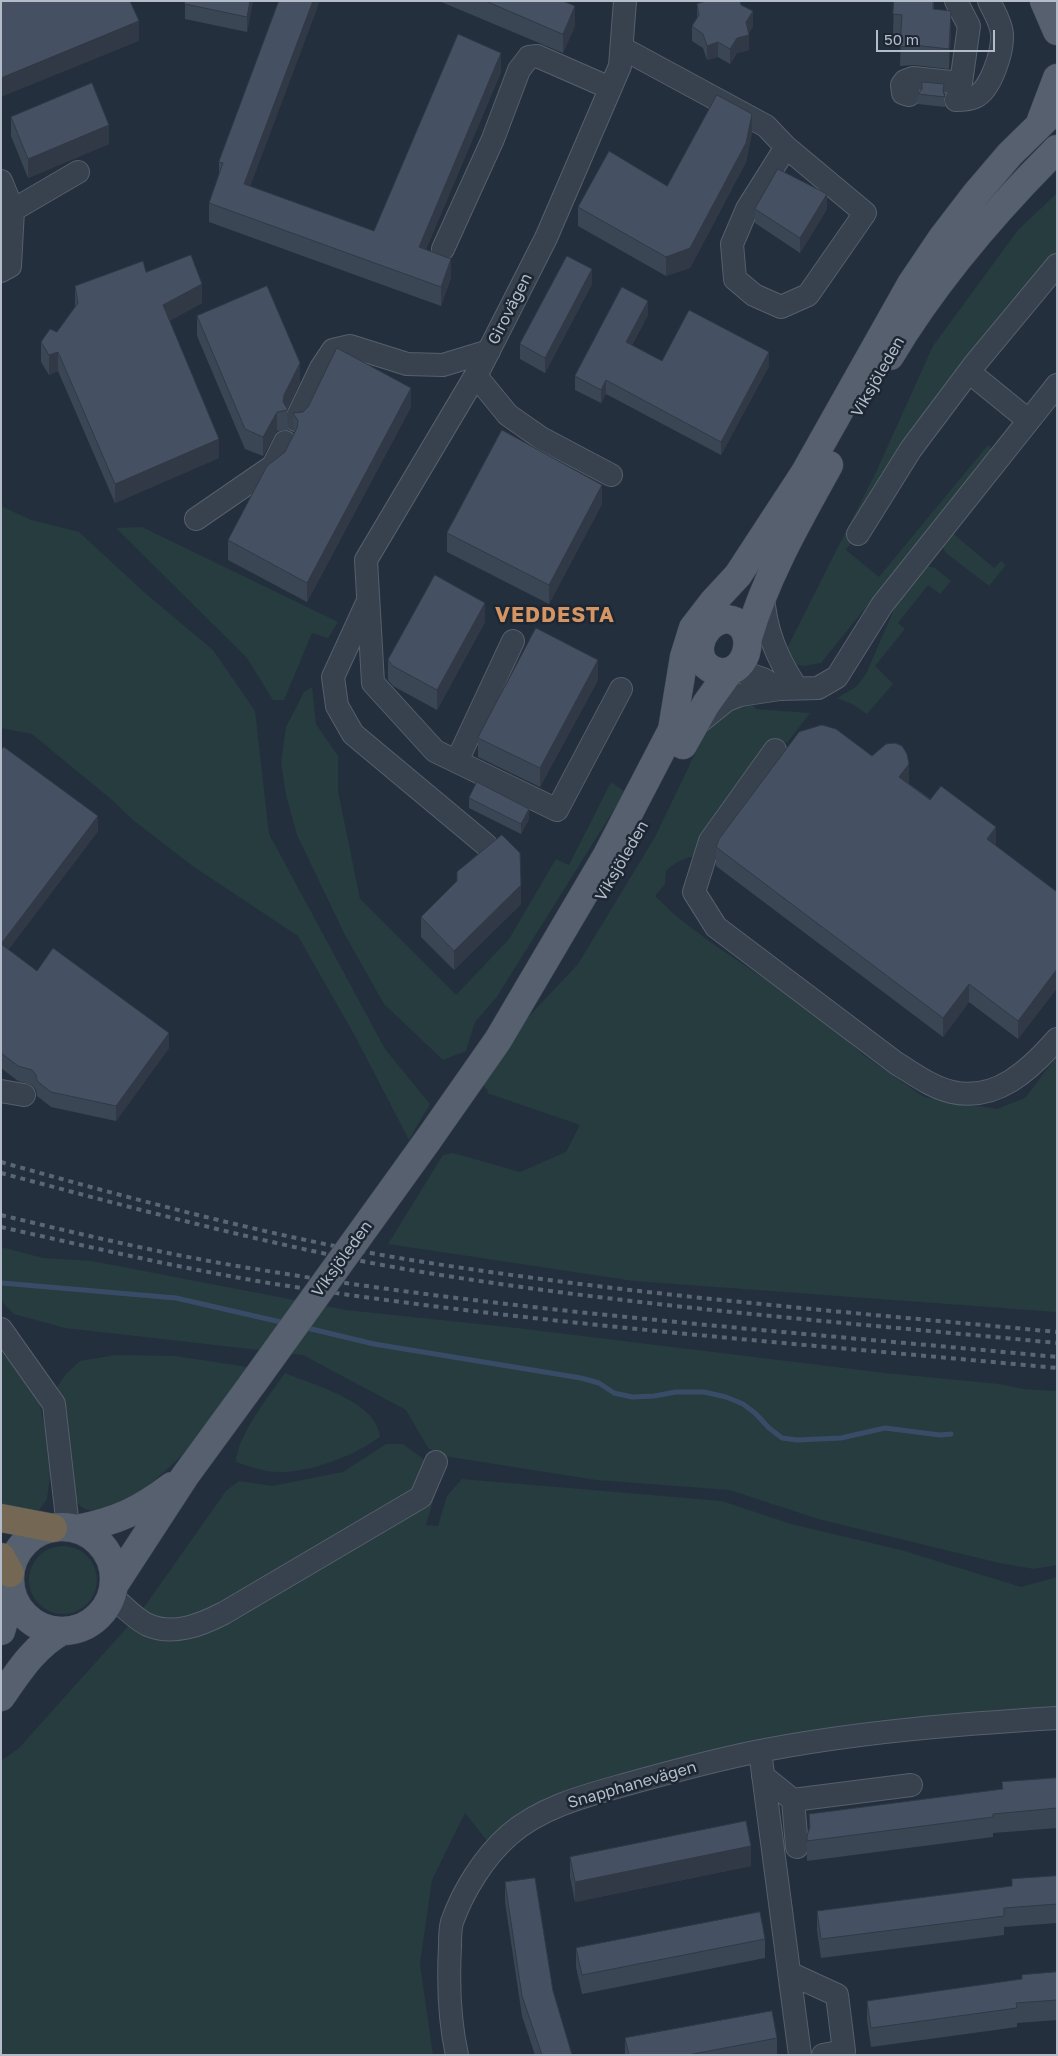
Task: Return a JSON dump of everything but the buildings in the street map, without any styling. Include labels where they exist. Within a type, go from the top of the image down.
[{"type":"highway","points":[[1,1518],[66,1528]]},
{"type":"main road","points":[[1044,1],[1057,31]]},
{"type":"main road","points":[[1048,116],[1057,78]]},
{"type":"main road","name":"Viksjöleden","points":[[682,730],[684,656],[693,628],[713,602],[738,575],[804,474],[911,284],[975,195],[1048,116]]},
{"type":"main road","name":"Viksjöleden","points":[[748,640],[763,593],[777,562],[861,405],[905,331],[932,292],[988,222],[1057,149]]},
{"type":"main road","name":"Viksjöleden","points":[[715,622],[751,582],[760,568],[788,513],[804,474]]},
{"type":"main road","points":[[726,619],[737,622],[743,627],[748,640],[744,657],[731,670],[712,669],[706,664],[700,653],[702,637],[707,629],[715,622],[726,619]]},
{"type":"main road","name":"Viksjöleden","points":[[682,730],[683,715],[690,699],[700,653]]},
{"type":"main road","name":"Viksjöleden","points":[[112,1590],[185,1476],[498,1040],[524,1011],[550,977],[630,849],[682,730],[706,704],[731,670]]},
{"type":"main road","name":"Viksjöleden","points":[[66,1528],[120,1519],[155,1499],[185,1476]]},
{"type":"main road","points":[[1,1630],[8,1575],[16,1554],[35,1534],[66,1528],[93,1537],[106,1550],[112,1567],[112,1590],[106,1606],[92,1622],[78,1629],[62,1631],[46,1629],[31,1621],[19,1609],[8,1575]]},
{"type":"main road","points":[[1,1697],[31,1655],[46,1640],[62,1631]]},
{"type":"street","name":"Girovägen","points":[[621,690],[557,810],[436,751],[373,683],[366,560],[476,376],[546,238],[620,66],[625,1]]},
{"type":"street","points":[[911,86],[961,83],[968,26],[956,1]]},
{"type":"street","points":[[956,100],[970,100],[981,93],[989,84],[999,57],[1002,35],[998,18],[989,1]]},
{"type":"street","points":[[1052,1],[1057,6]]},
{"type":"street","points":[[622,48],[766,126],[786,147],[865,213],[808,295],[782,307],[754,295],[734,279],[732,244],[747,209],[786,147]]},
{"type":"street","points":[[443,249],[493,139],[519,70],[529,57],[536,56],[610,88]]},
{"type":"street","points":[[13,210],[78,172]]},
{"type":"street","points":[[1,181],[13,210],[6,269]]},
{"type":"street","points":[[858,534],[911,449],[969,372],[1057,265]]},
{"type":"street","points":[[296,420],[321,368],[333,350],[350,346],[407,364],[443,365],[489,351]]},
{"type":"street","points":[[969,372],[1028,420]]},
{"type":"street","points":[[476,376],[508,415],[542,438],[611,475]]},
{"type":"street","points":[[731,670],[763,679],[818,688],[837,676],[882,605],[1057,385]]},
{"type":"street","points":[[196,519],[273,466],[285,442]]},
{"type":"street","points":[[763,593],[768,633],[787,683]]},
{"type":"street","points":[[368,602],[333,677],[337,706],[353,734],[486,844]]},
{"type":"street","points":[[748,640],[787,683]]},
{"type":"street","points":[[457,761],[513,641]]},
{"type":"street","points":[[682,730],[727,700],[787,683]]},
{"type":"street","points":[[775,750],[710,840],[694,892],[716,928],[896,1063],[927,1082],[952,1092],[980,1094],[1010,1083],[1038,1061],[1057,1039]]},
{"type":"street","points":[[1,1091],[24,1095]]},
{"type":"street","points":[[1,1329],[54,1404],[66,1528]]},
{"type":"street","points":[[112,1590],[148,1625],[168,1629],[186,1628],[202,1624],[224,1614],[421,1497],[436,1462]]},
{"type":"street","name":"Snapphanevägen","points":[[457,2055],[451,2030],[449,1992],[451,1924],[469,1884],[488,1858],[509,1835],[538,1815],[578,1798],[667,1773],[760,1751],[863,1735],[992,1722],[1057,1718]]},
{"type":"street","points":[[760,1751],[800,2055]]},
{"type":"street","points":[[763,1776],[793,1800],[911,1785]]},
{"type":"street","points":[[793,1800],[797,1847]]},
{"type":"street","points":[[789,1973],[837,1995],[844,2051],[823,2055]]},
{"type":"green space","points":[[1057,193],[1057,253],[972,355],[846,550],[879,577],[988,445],[993,450],[821,663],[804,666],[794,664],[785,652],[876,472],[933,346],[1018,230]]},
{"type":"green space","points":[[1,506],[31,520],[79,532],[145,593],[213,650],[255,711],[269,834],[385,1049],[430,1104],[409,1140],[355,1036],[298,936],[194,867],[133,820],[112,800],[32,734],[1,728]]},
{"type":"green space","points":[[142,527],[338,622],[328,638],[312,633],[284,700],[273,700],[247,658],[116,528]]},
{"type":"green space","points":[[950,531],[994,568],[1001,561],[1006,565],[989,586],[946,553],[942,546]]},
{"type":"green space","points":[[927,566],[935,568],[951,581],[940,594],[928,585],[898,623],[905,629],[875,666],[893,684],[867,714],[852,704],[837,698],[856,687],[866,674],[907,579]]},
{"type":"green space","points":[[312,687],[316,724],[338,756],[338,791],[360,899],[456,995],[509,939],[556,859],[569,865],[611,782],[625,792],[496,998],[475,1022],[466,1051],[443,1060],[384,1004],[344,933],[297,835],[286,795],[281,763],[286,727],[304,692]]},
{"type":"green space","points":[[748,698],[756,709],[810,713],[787,743],[772,738],[703,838],[699,855],[681,860],[666,871],[665,884],[655,896],[676,916],[713,944],[822,1017],[862,1054],[924,1097],[997,1109],[1025,1098],[1057,1056],[1057,1312],[634,1281],[388,1244],[443,1155],[453,1153],[520,1172],[566,1152],[580,1125],[487,1093],[488,1091],[478,1080],[520,1026],[578,964],[655,837],[712,718]]},
{"type":"green space","points":[[1,1247],[43,1258],[92,1261],[346,1310],[517,1328],[885,1373],[999,1384],[1023,1389],[1057,1391],[1057,1565],[1034,1569],[999,1563],[818,1519],[730,1490],[596,1480],[444,1456],[428,1448],[406,1410],[303,1355],[65,1328],[14,1314],[1,1301]]},
{"type":"green space","points":[[1,1351],[37,1392],[52,1461],[47,1499],[39,1510],[1,1505]]},
{"type":"green space","points":[[116,1355],[175,1356],[248,1367],[210,1424],[171,1466],[135,1495],[117,1505],[100,1510],[85,1509],[79,1505],[72,1495],[64,1407],[57,1387],[66,1374],[80,1361]]},
{"type":"green space","points":[[285,1373],[327,1389],[356,1404],[376,1424],[380,1437],[355,1452],[326,1464],[295,1471],[266,1471],[236,1462],[237,1452],[248,1429]]},
{"type":"green space","points":[[386,1444],[403,1444],[422,1458],[435,1471],[439,1481],[426,1525],[438,1526],[447,1496],[462,1479],[722,1501],[791,1524],[901,1550],[1021,1587],[1057,1577],[1057,1710],[760,1744],[488,1842],[465,1813],[432,1880],[420,1964],[433,2055],[1,2055],[1,1761],[19,1748],[140,1613],[226,1491],[239,1481],[272,1486],[343,1472]]},
{"type":"green space","points":[[56,1546],[70,1546],[82,1551],[92,1561],[97,1573],[97,1587],[92,1599],[82,1609],[70,1614],[56,1614],[44,1609],[34,1599],[29,1587],[29,1573],[34,1561],[44,1551]]},
{"type":"waterway","points":[[2,1283],[176,1298],[285,1323]]},
{"type":"waterway","points":[[303,1327],[374,1344],[581,1378],[599,1383],[614,1393],[632,1397],[676,1392],[704,1392],[726,1397],[743,1404],[782,1438],[797,1440],[841,1438],[885,1428],[940,1435],[951,1434]]},
{"type":"railway","points":[[1,1162],[199,1215],[349,1249],[399,1258],[481,1271],[645,1292],[1057,1332]]},
{"type":"railway","points":[[1,1173],[307,1250],[490,1283],[652,1303],[1057,1343]]},
{"type":"railway","points":[[1,1215],[171,1254],[371,1287],[567,1311],[1057,1357]]},
{"type":"railway","points":[[1,1227],[202,1271],[367,1297],[662,1332],[1057,1368]]},
{"type":"district","name":"VEDDESTA","points":[[555,615]]}]
